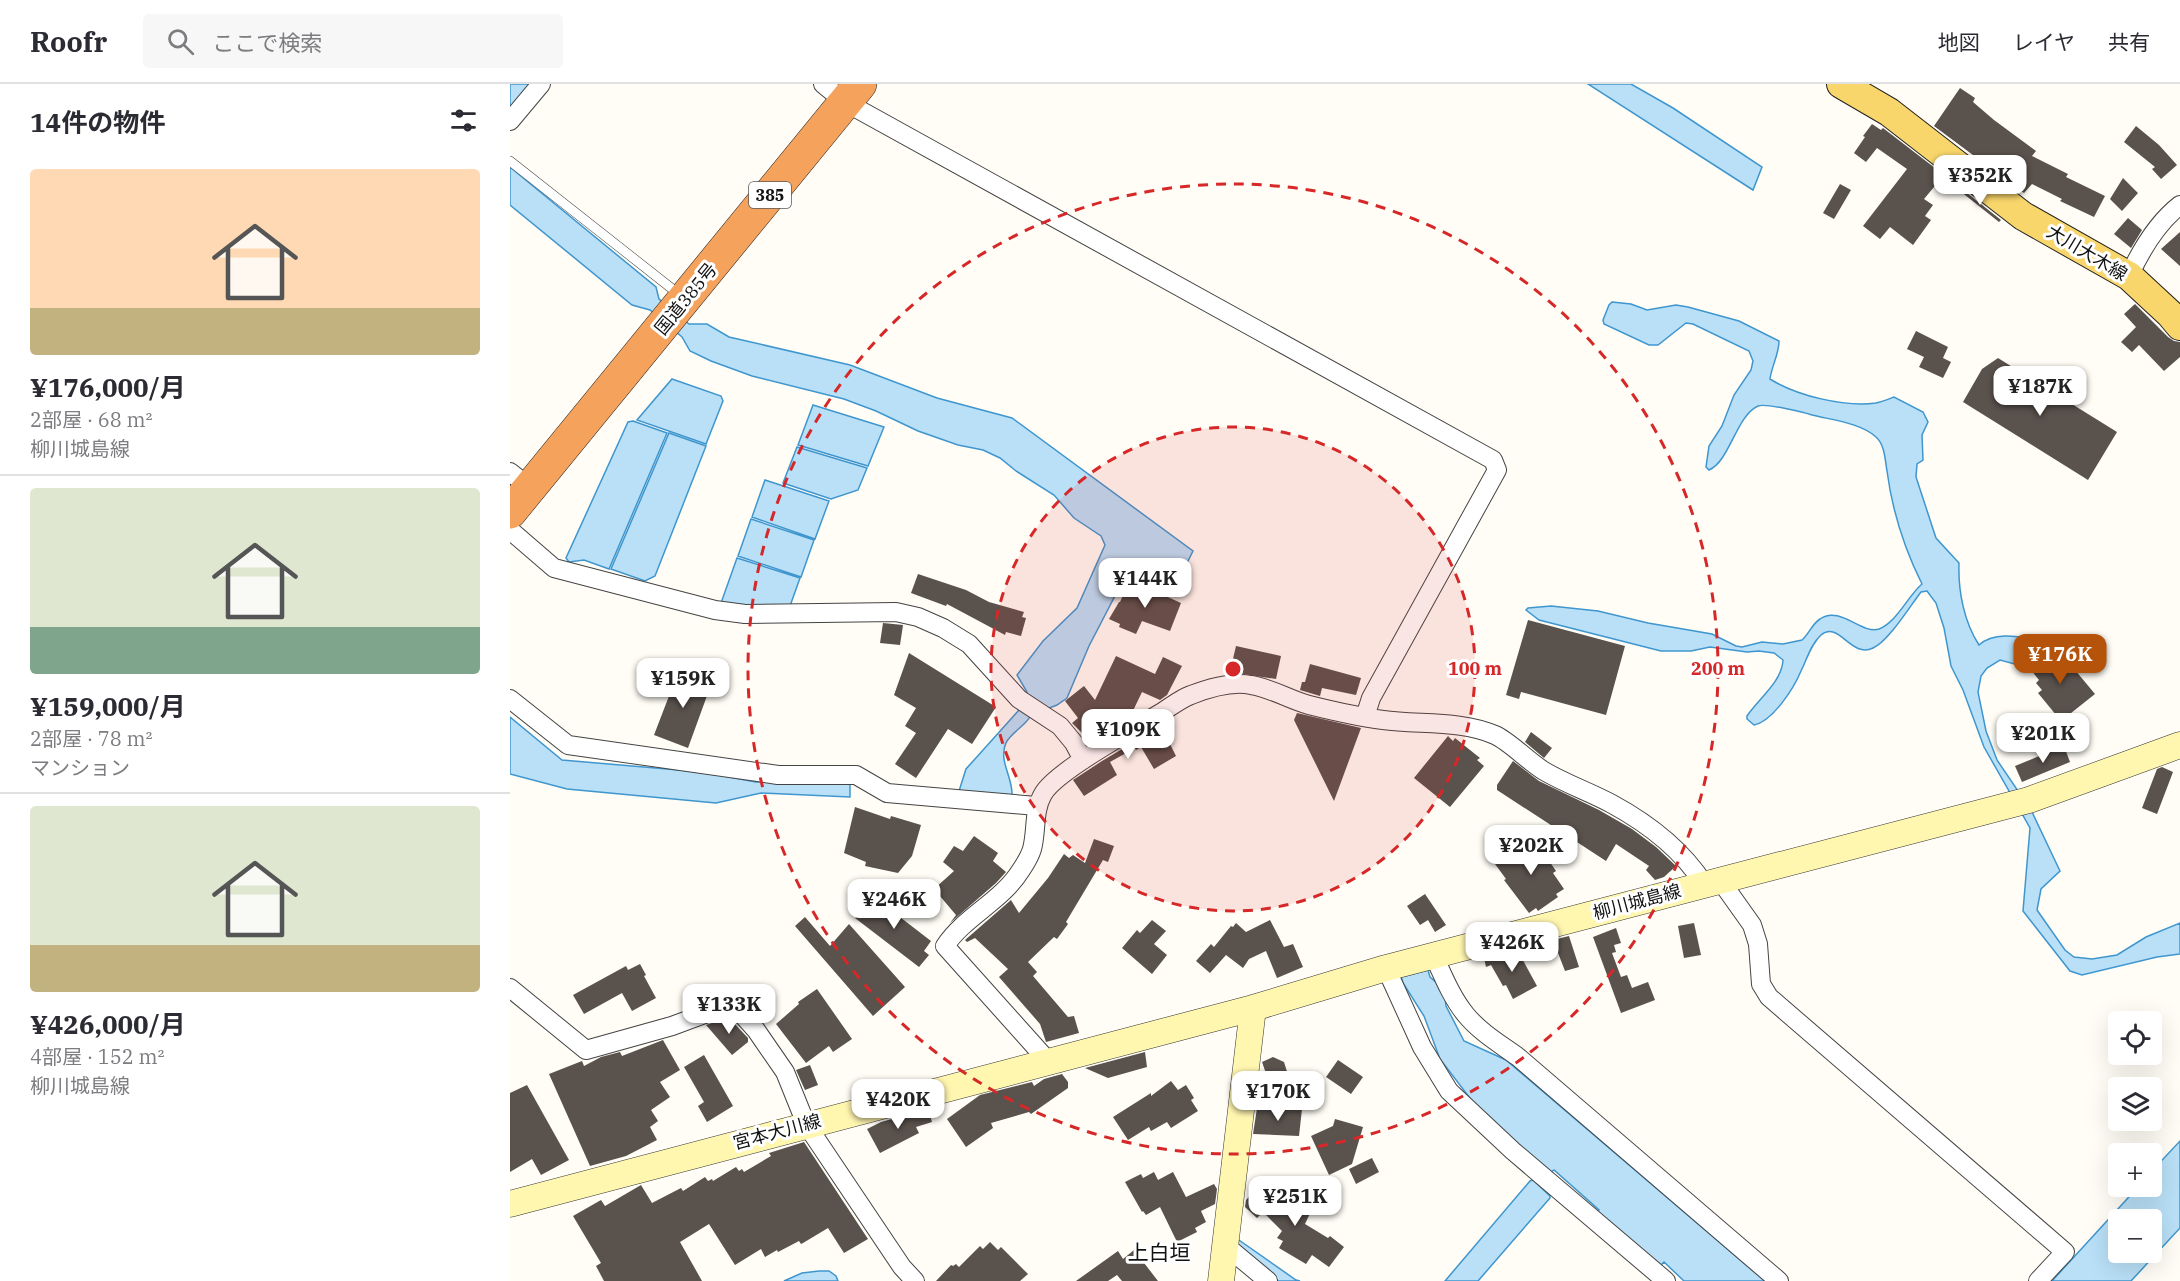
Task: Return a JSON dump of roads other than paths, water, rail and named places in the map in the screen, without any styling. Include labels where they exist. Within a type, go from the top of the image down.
[{"type":"highway","name":"国道385号","points":[[516,491],[675,312],[843,90]]},
{"type":"main road","name":"大川大木線","points":[[1841,84],[1888,112],[2023,216],[2129,276],[2180,326]]},
{"type":"main road","name":"柳川城島線","points":[[1252,1008],[1388,967],[2029,800],[2180,745]]},
{"type":"main road","name":"宮本大川線","points":[[510,1204],[1252,1008]]},
{"type":"main road","points":[[1221,1281],[1252,1008]]},
{"type":"street","points":[[510,121],[541,84]]},
{"type":"street","points":[[843,90],[1493,460],[1497,470],[1371,698],[1365,717]]},
{"type":"street","points":[[2129,276],[2152,236],[2180,205]]},
{"type":"street","points":[[510,530],[554,567],[715,610],[745,614],[896,612],[918,617],[943,628],[969,644],[1019,699],[1060,726],[1074,743],[1083,760]]},
{"type":"street","points":[[1048,1061],[945,946],[955,932],[1002,895],[1021,871],[1032,849],[1037,806],[1044,792],[1083,760],[1190,695],[1234,684],[1252,685],[1308,705],[1365,717],[1442,724],[1496,735],[1546,772],[1614,805],[1660,836],[1694,870],[1712,882],[1752,925],[1758,944],[1761,984],[1769,998],[2065,1252],[2038,1281]]},
{"type":"street","points":[[510,699],[568,745],[778,775],[856,775],[887,793],[1037,806]]},
{"type":"street","points":[[1434,956],[1458,1002],[1482,1031],[1518,1057],[1779,1281]]},
{"type":"street","points":[[1388,967],[1422,1047],[1449,1091],[1513,1151],[1666,1281]]},
{"type":"street","points":[[510,988],[586,1050],[672,1026],[726,1006],[740,1011],[785,1072],[806,1124],[902,1267],[915,1281]]},
{"type":"street","points":[[1226,1246],[1268,1281]]},
{"type":"lane","points":[[510,161],[675,312]]},
{"type":"water","points":[[510,84],[531,84],[510,110]]},
{"type":"water","points":[[1588,84],[1631,84],[1673,108],[1762,167],[1753,190]]},
{"type":"water","points":[[510,167],[656,287],[659,299],[689,324],[707,324],[729,337],[850,365],[937,398],[1012,418],[1193,551],[1177,583],[1130,567],[1089,646],[1067,698],[1057,705],[1031,715],[1006,743],[1004,756],[1012,795],[959,791],[966,769],[1027,701],[1024,697],[1027,692],[1017,675],[1043,641],[1077,608],[1105,545],[1101,536],[1074,518],[1054,495],[1000,458],[983,450],[958,445],[918,431],[844,399],[752,376],[690,351],[682,337],[650,310],[632,305],[510,205]]},
{"type":"water","points":[[1612,302],[1631,304],[1647,310],[1676,305],[1739,321],[1779,341],[1770,379],[1781,385],[1807,395],[1836,402],[1876,403],[1894,397],[1923,412],[1928,422],[1922,435],[1923,460],[1917,464],[1916,477],[1936,538],[1959,563],[1963,606],[1969,626],[1979,645],[1991,638],[2012,636],[2033,639],[2041,650],[2022,666],[2000,660],[1987,668],[1981,676],[1978,692],[1986,731],[1997,760],[2031,810],[2060,871],[2041,889],[2037,910],[2065,950],[2074,957],[2092,959],[2117,955],[2146,937],[2180,923],[2180,954],[2157,957],[2082,975],[2070,971],[2023,911],[2030,828],[1984,747],[1963,690],[1951,666],[1944,628],[1936,603],[1927,591],[1921,592],[1892,631],[1873,648],[1865,650],[1858,648],[1834,632],[1821,635],[1812,647],[1788,695],[1775,711],[1754,725],[1747,719],[1747,716],[1774,683],[1782,668],[1783,660],[1774,653],[1710,647],[1691,651],[1661,651],[1539,620],[1526,610],[1551,606],[1598,611],[1648,623],[1712,634],[1742,647],[1762,642],[1783,644],[1802,640],[1817,621],[1828,616],[1843,618],[1872,630],[1879,629],[1897,615],[1922,584],[1900,529],[1892,500],[1884,453],[1876,437],[1862,428],[1846,423],[1762,405],[1750,411],[1722,458],[1709,470],[1706,467],[1709,446],[1722,426],[1734,395],[1751,370],[1753,361],[1749,351],[1693,324],[1686,323],[1658,345],[1649,345],[1604,324],[1603,320]]},
{"type":"water","points":[[672,379],[721,396],[723,401],[706,444],[637,420]]},
{"type":"water","points":[[813,405],[884,427],[868,466],[798,445]]},
{"type":"water","points":[[633,421],[667,433],[609,569],[584,560],[569,562],[566,558],[628,422]]},
{"type":"water","points":[[669,433],[706,446],[655,576],[645,581],[611,569]]},
{"type":"water","points":[[797,447],[867,468],[858,490],[831,499],[783,483]]},
{"type":"water","points":[[765,480],[829,501],[815,539],[752,517]]},
{"type":"water","points":[[751,519],[814,540],[801,577],[738,556]]},
{"type":"water","points":[[737,558],[800,578],[790,606],[721,603]]},
{"type":"water","points":[[510,717],[562,760],[702,772],[756,782],[850,782],[850,797],[761,793],[716,803],[567,789],[510,774]]},
{"type":"water","points":[[1428,970],[1430,977],[1444,989],[1446,1006],[1464,1041],[1506,1060],[1765,1281],[1684,1281],[1664,1262],[1660,1266],[1597,1213],[1599,1210],[1554,1170],[1551,1172],[1482,1114],[1440,1059],[1424,1016],[1403,983],[1401,977]]},
{"type":"water","points":[[2180,1141],[2180,1228],[2162,1247],[2162,1209],[2118,1209],[2129,1197],[2162,1197],[2162,1160]]},
{"type":"water","points":[[1533,1180],[1550,1198],[1478,1281],[1445,1281],[1530,1181]]},
{"type":"water","points":[[2108,1220],[2108,1263],[2148,1263],[2131,1281],[2052,1281]]},
{"type":"water","points":[[1236,1238],[1300,1281],[1278,1281],[1234,1243]]},
{"type":"water","points":[[829,1271],[836,1276],[838,1281],[784,1281],[802,1273]]},
{"type":"district","name":"上白垣","points":[[1159,1253]]}]
